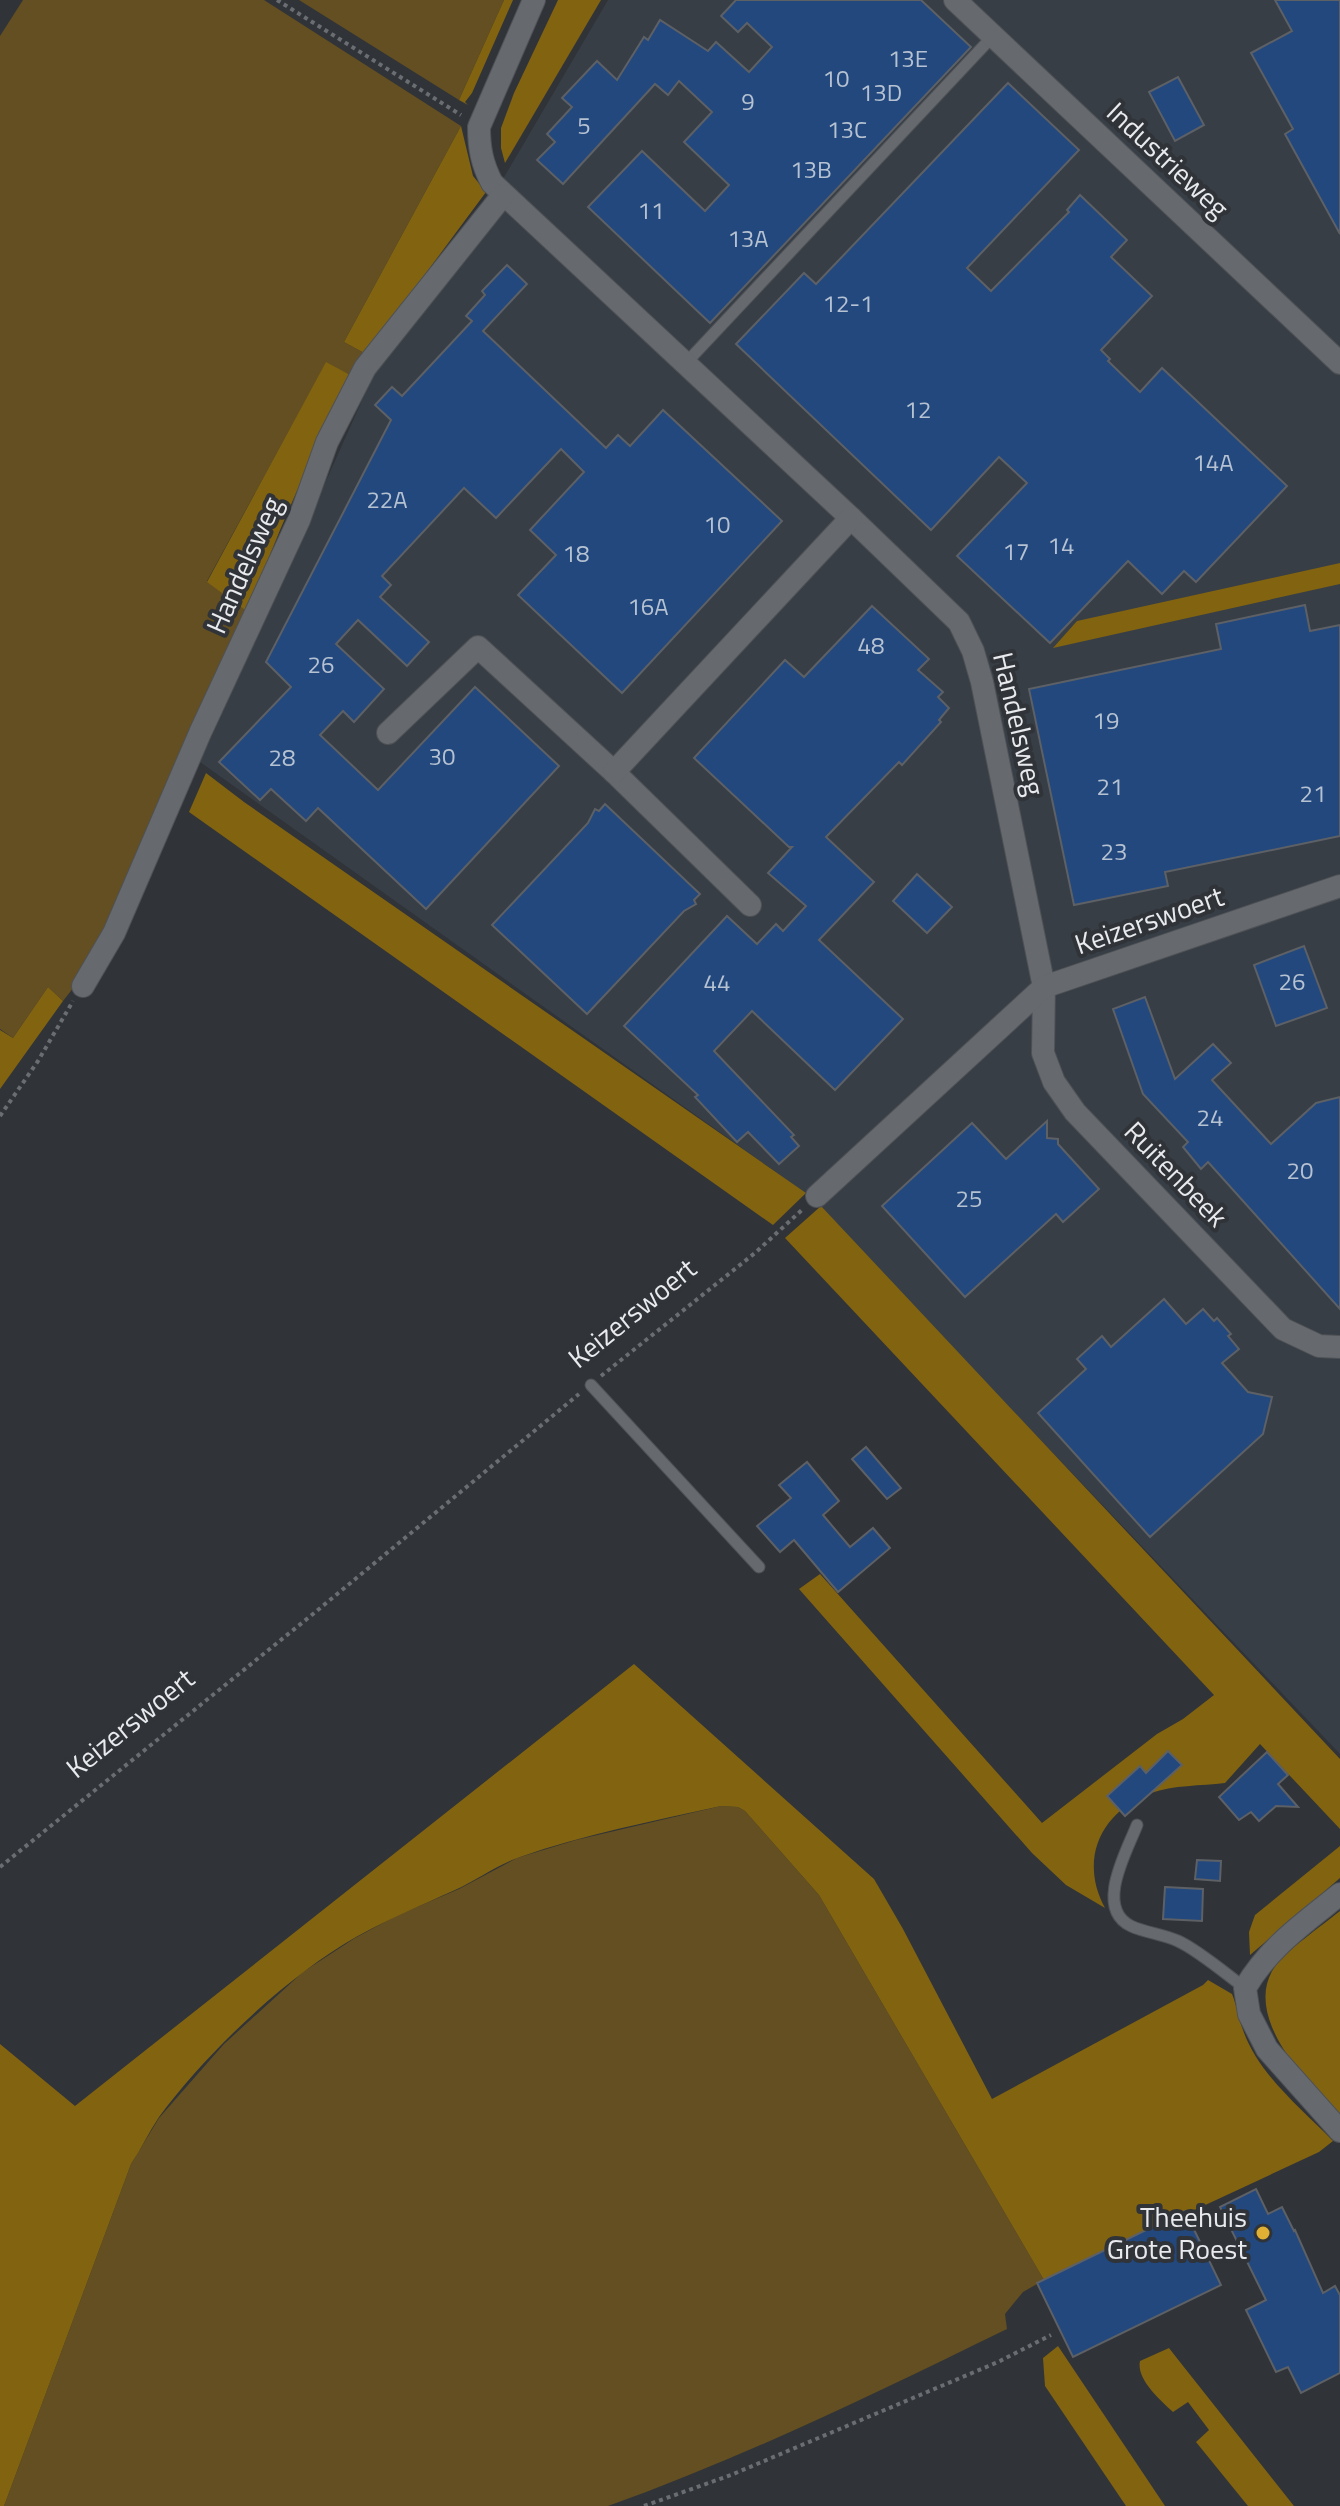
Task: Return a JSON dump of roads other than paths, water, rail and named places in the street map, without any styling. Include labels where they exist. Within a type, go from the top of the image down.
[{"type":"street","name":"Handelsweg","points":[[534,0],[479,127],[483,167],[503,195],[959,622],[973,651],[982,682],[1044,987]]},
{"type":"street","name":"Industrieweg","points":[[955,0],[1340,363]]},
{"type":"street","name":"Handelsweg","points":[[83,986],[114,933],[200,733],[299,520],[327,442],[365,368],[503,195]]},
{"type":"street","points":[[614,772],[851,518]]},
{"type":"street","points":[[388,733],[478,647],[614,772],[750,905]]},
{"type":"street","name":"Keizerswoert","points":[[817,1196],[1044,987],[1340,886]]},
{"type":"street","name":"Ruitenbeek","points":[[1044,987],[1043,1053],[1054,1082],[1075,1112],[1283,1329],[1319,1346],[1340,1347]]},
{"type":"street","points":[[1340,1894],[1258,1965],[1245,1988],[1249,2014],[1267,2049],[1340,2131]]},
{"type":"lane","points":[[684,364],[993,36]]},
{"type":"lane","points":[[591,1385],[759,1567]]},
{"type":"lane","points":[[1137,1825],[1118,1874],[1112,1903],[1118,1915],[1128,1925],[1180,1942],[1245,1988]]},
{"type":"place","name":"Theehuis Grote Roest","points":[[1263,2233]]}]
